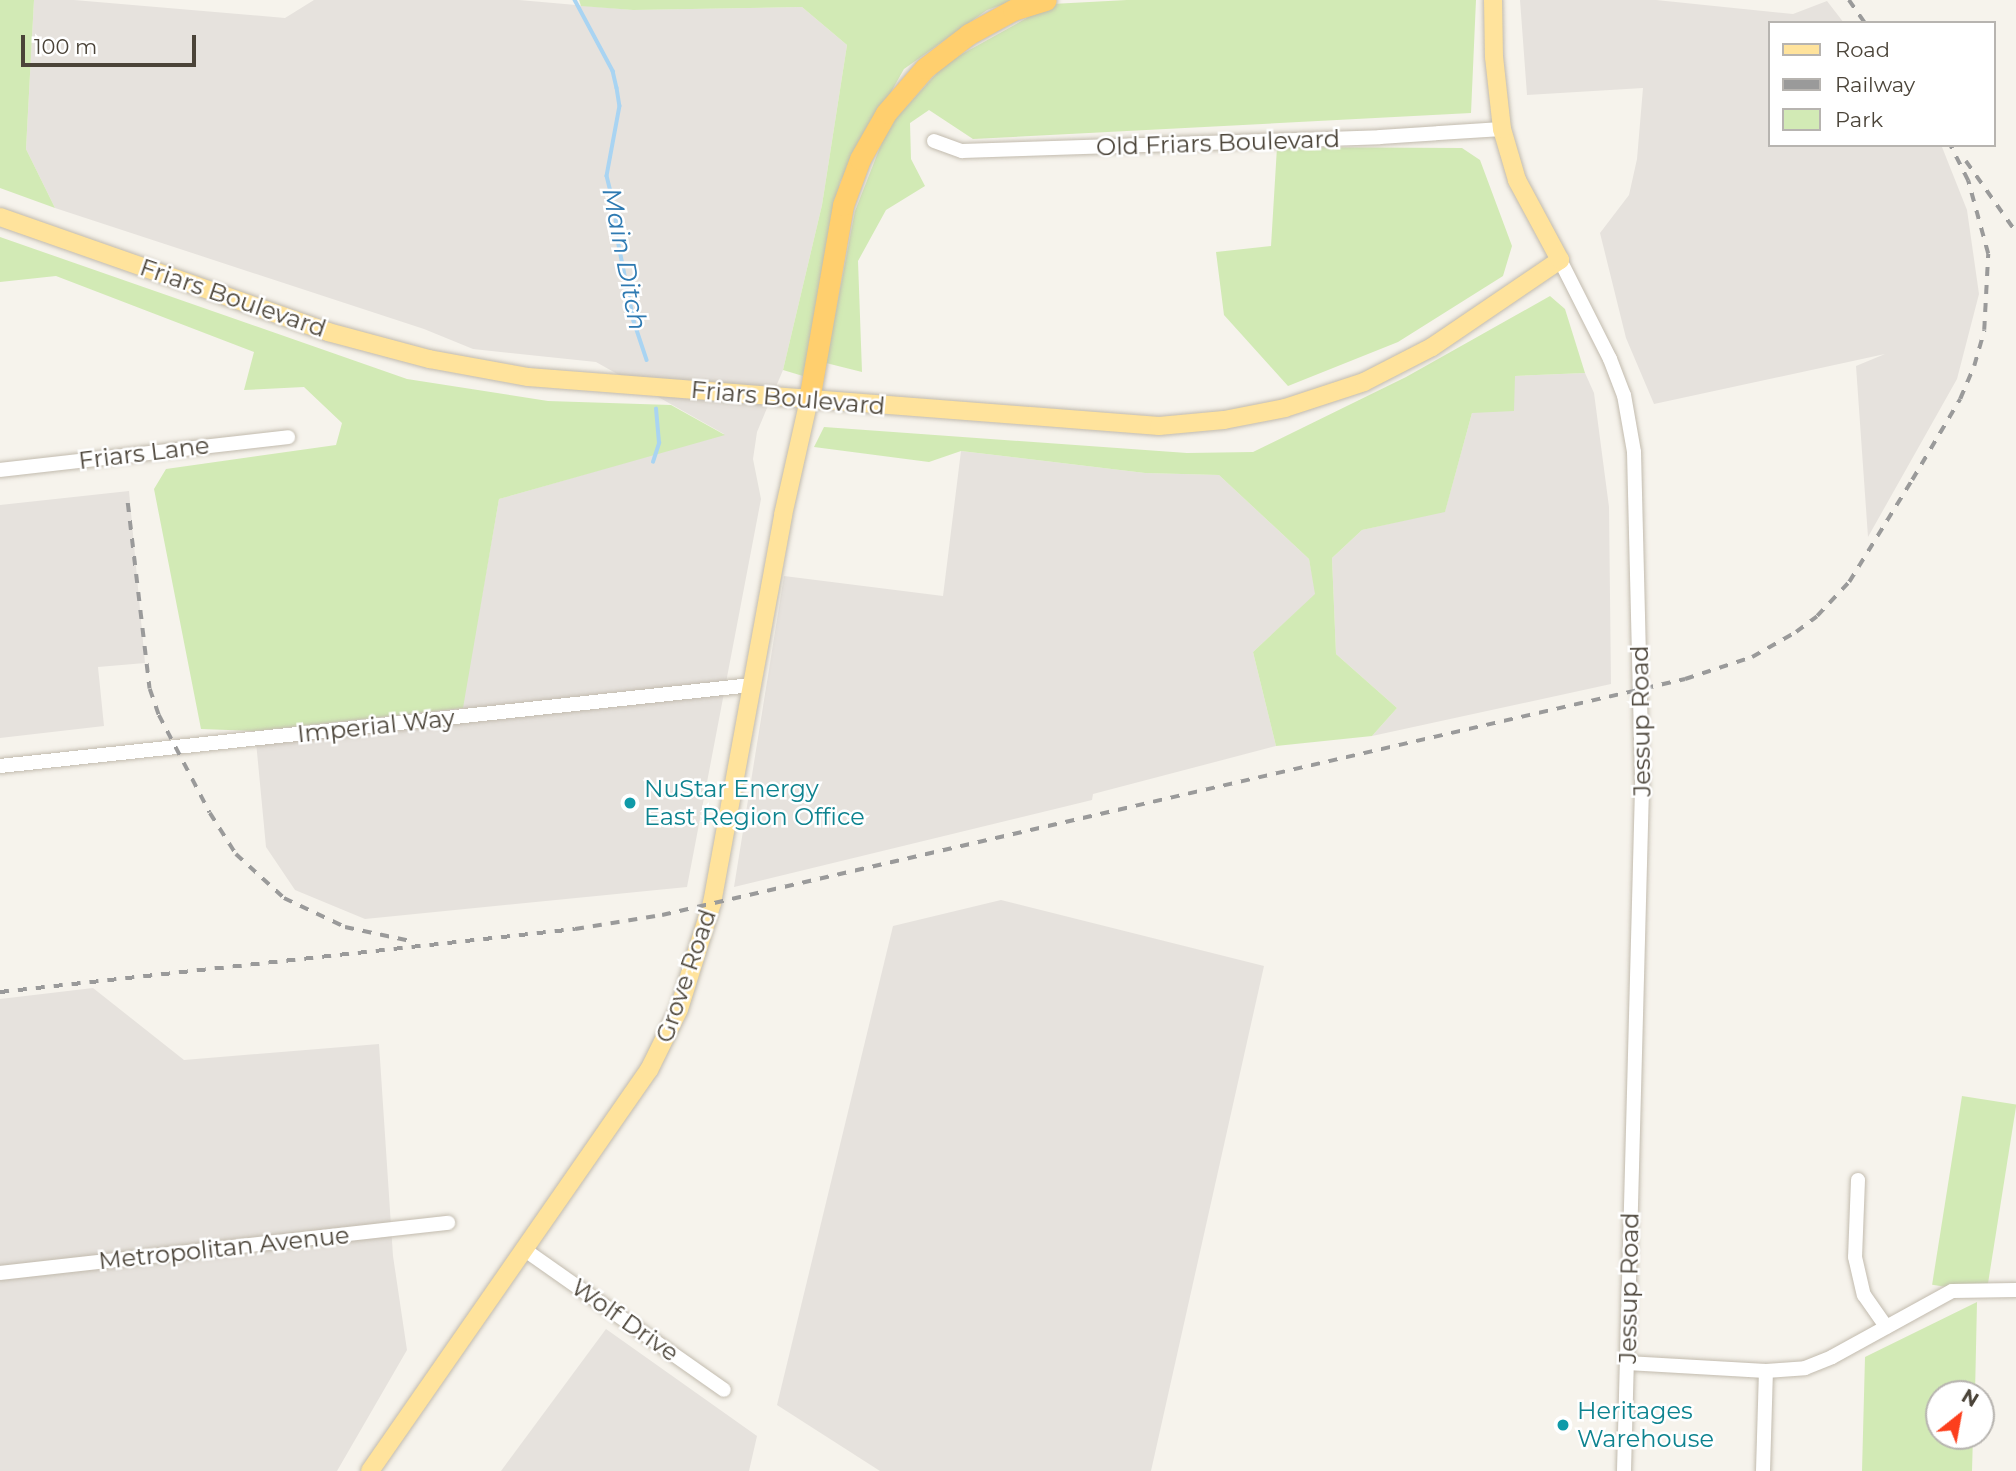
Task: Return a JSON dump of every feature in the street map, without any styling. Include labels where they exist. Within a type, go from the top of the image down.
[{"type":"highway","points":[[809,400],[843,205],[860,159],[886,113],[925,68],[969,34],[1013,10],[1046,0]]},
{"type":"main road","name":"Jessup Road","points":[[1493,0],[1495,67],[1502,128],[1517,180],[1560,260]]},
{"type":"main road","name":"Friars Boulevard","points":[[0,217],[328,332],[429,359],[528,377],[1151,425],[1224,420],[1285,408],[1375,377],[1432,347],[1560,260]]},
{"type":"main road","name":"Grove Road","points":[[370,1471],[649,1070],[679,1009],[711,910],[798,436],[809,400]]},
{"type":"street","name":"Old Friars Boulevard","points":[[934,142],[962,151],[1380,137],[1502,128]]},
{"type":"street","name":"Jessup Road","points":[[1560,260],[1590,316],[1619,383],[1634,452],[1642,788],[1624,1471]]},
{"type":"street","name":"Friars Lane","points":[[0,470],[288,437]]},
{"type":"street","name":"Imperial Way","points":[[0,766],[752,685]]},
{"type":"street","points":[[1858,1180],[1855,1257],[1864,1295],[1886,1327]]},
{"type":"street","name":"Metropolitan Avenue","points":[[0,1273],[448,1223]]},
{"type":"street","name":"Wolf Drive","points":[[525,1250],[724,1390]]},
{"type":"street","points":[[1627,1363],[1766,1371],[1805,1368],[1832,1357],[1952,1291],[2016,1290]]},
{"type":"street","points":[[1763,1471],[1766,1371]]},
{"type":"shaded area","points":[[34,0],[74,0],[285,18],[314,0],[519,0],[633,10],[802,7],[847,45],[822,205],[783,370],[757,432],[753,459],[761,499],[687,887],[365,919],[295,890],[266,847],[255,731],[462,708],[499,499],[724,434],[596,362],[473,349],[424,329],[55,208],[26,149]]},
{"type":"shaded area","points":[[1520,0],[1656,0],[1793,14],[1827,1],[1842,21],[1768,21],[1768,147],[1942,147],[1967,210],[1979,294],[1957,379],[1868,537],[1856,366],[1885,354],[1654,404],[1626,338],[1600,233],[1629,195],[1637,159],[1643,88],[1527,95]]},
{"type":"shaded area","points":[[1585,373],[1594,393],[1609,507],[1611,684],[1372,736],[1397,708],[1336,654],[1332,558],[1362,530],[1445,511],[1472,413],[1514,376]]},
{"type":"shaded area","points":[[961,451],[1145,473],[1219,475],[1309,559],[1316,594],[1253,652],[1276,746],[1093,794],[1092,800],[734,887],[784,576],[943,596]]},
{"type":"shaded area","points":[[129,491],[145,663],[98,667],[104,726],[0,738],[0,505]]},
{"type":"shaded area","points":[[1001,900],[1264,966],[1151,1471],[880,1471],[777,1405],[893,926]]},
{"type":"shaded area","points":[[93,988],[184,1060],[379,1044],[393,1256],[407,1350],[337,1471],[0,1471],[0,999]]},
{"type":"shaded area","points":[[606,1329],[757,1436],[749,1471],[501,1471]]},
{"type":"green space","points":[[0,0],[34,0],[26,149],[55,208],[0,188]]},
{"type":"green space","points":[[579,0],[1016,0],[987,10],[904,69],[840,182],[803,376],[783,370],[822,205],[847,45],[802,7],[633,10],[581,6]]},
{"type":"green space","points":[[1127,0],[1476,0],[1471,113],[973,139],[929,110],[910,123],[911,159],[925,186],[886,210],[858,261],[862,372],[826,363],[855,211],[888,127],[946,63],[1052,4]]},
{"type":"green space","points":[[1277,147],[1462,148],[1480,160],[1512,246],[1503,276],[1398,342],[1288,386],[1224,315],[1216,252],[1271,246]]},
{"type":"green space","points":[[0,237],[407,379],[548,401],[671,405],[725,435],[499,499],[463,708],[255,731],[201,729],[154,489],[166,469],[336,445],[342,423],[304,387],[244,390],[254,352],[56,276],[0,282]]},
{"type":"green space","points":[[1550,296],[1565,309],[1585,373],[1515,376],[1514,411],[1472,413],[1445,512],[1362,530],[1332,558],[1336,654],[1397,708],[1372,736],[1276,746],[1253,652],[1315,594],[1309,559],[1219,475],[1145,473],[961,451],[929,462],[814,447],[824,427],[1187,453],[1253,452],[1406,377]]},
{"type":"green space","points":[[1962,1096],[2016,1105],[1986,1293],[1932,1285]]},
{"type":"green space","points":[[1977,1302],[1975,1380],[1925,1380],[1925,1450],[1973,1450],[1972,1471],[1862,1471],[1865,1357]]},
{"type":"waterway","name":"Main Ditch","points":[[575,0],[613,71],[617,88],[620,106],[607,176],[616,211],[617,235],[634,321],[647,360]]},
{"type":"waterway","name":"Main Ditch","points":[[653,462],[659,443],[656,409]]},
{"type":"railway","points":[[1849,0],[1864,21]]},
{"type":"railway","points":[[0,992],[575,929],[662,915],[1685,679],[1752,657],[1796,632],[1817,616],[1849,582],[1960,399],[1974,366],[1984,330],[1988,254],[1968,181],[1951,147]]},
{"type":"railway","points":[[1966,161],[2016,232]]},
{"type":"railway","points":[[128,503],[150,689],[159,715],[210,813],[236,854],[284,898],[345,927],[411,941]]},
{"type":"place","name":"NuStar Energy East Region Office","points":[[630,803]]},
{"type":"place","name":"Heritages Warehouse","points":[[1563,1425]]}]
